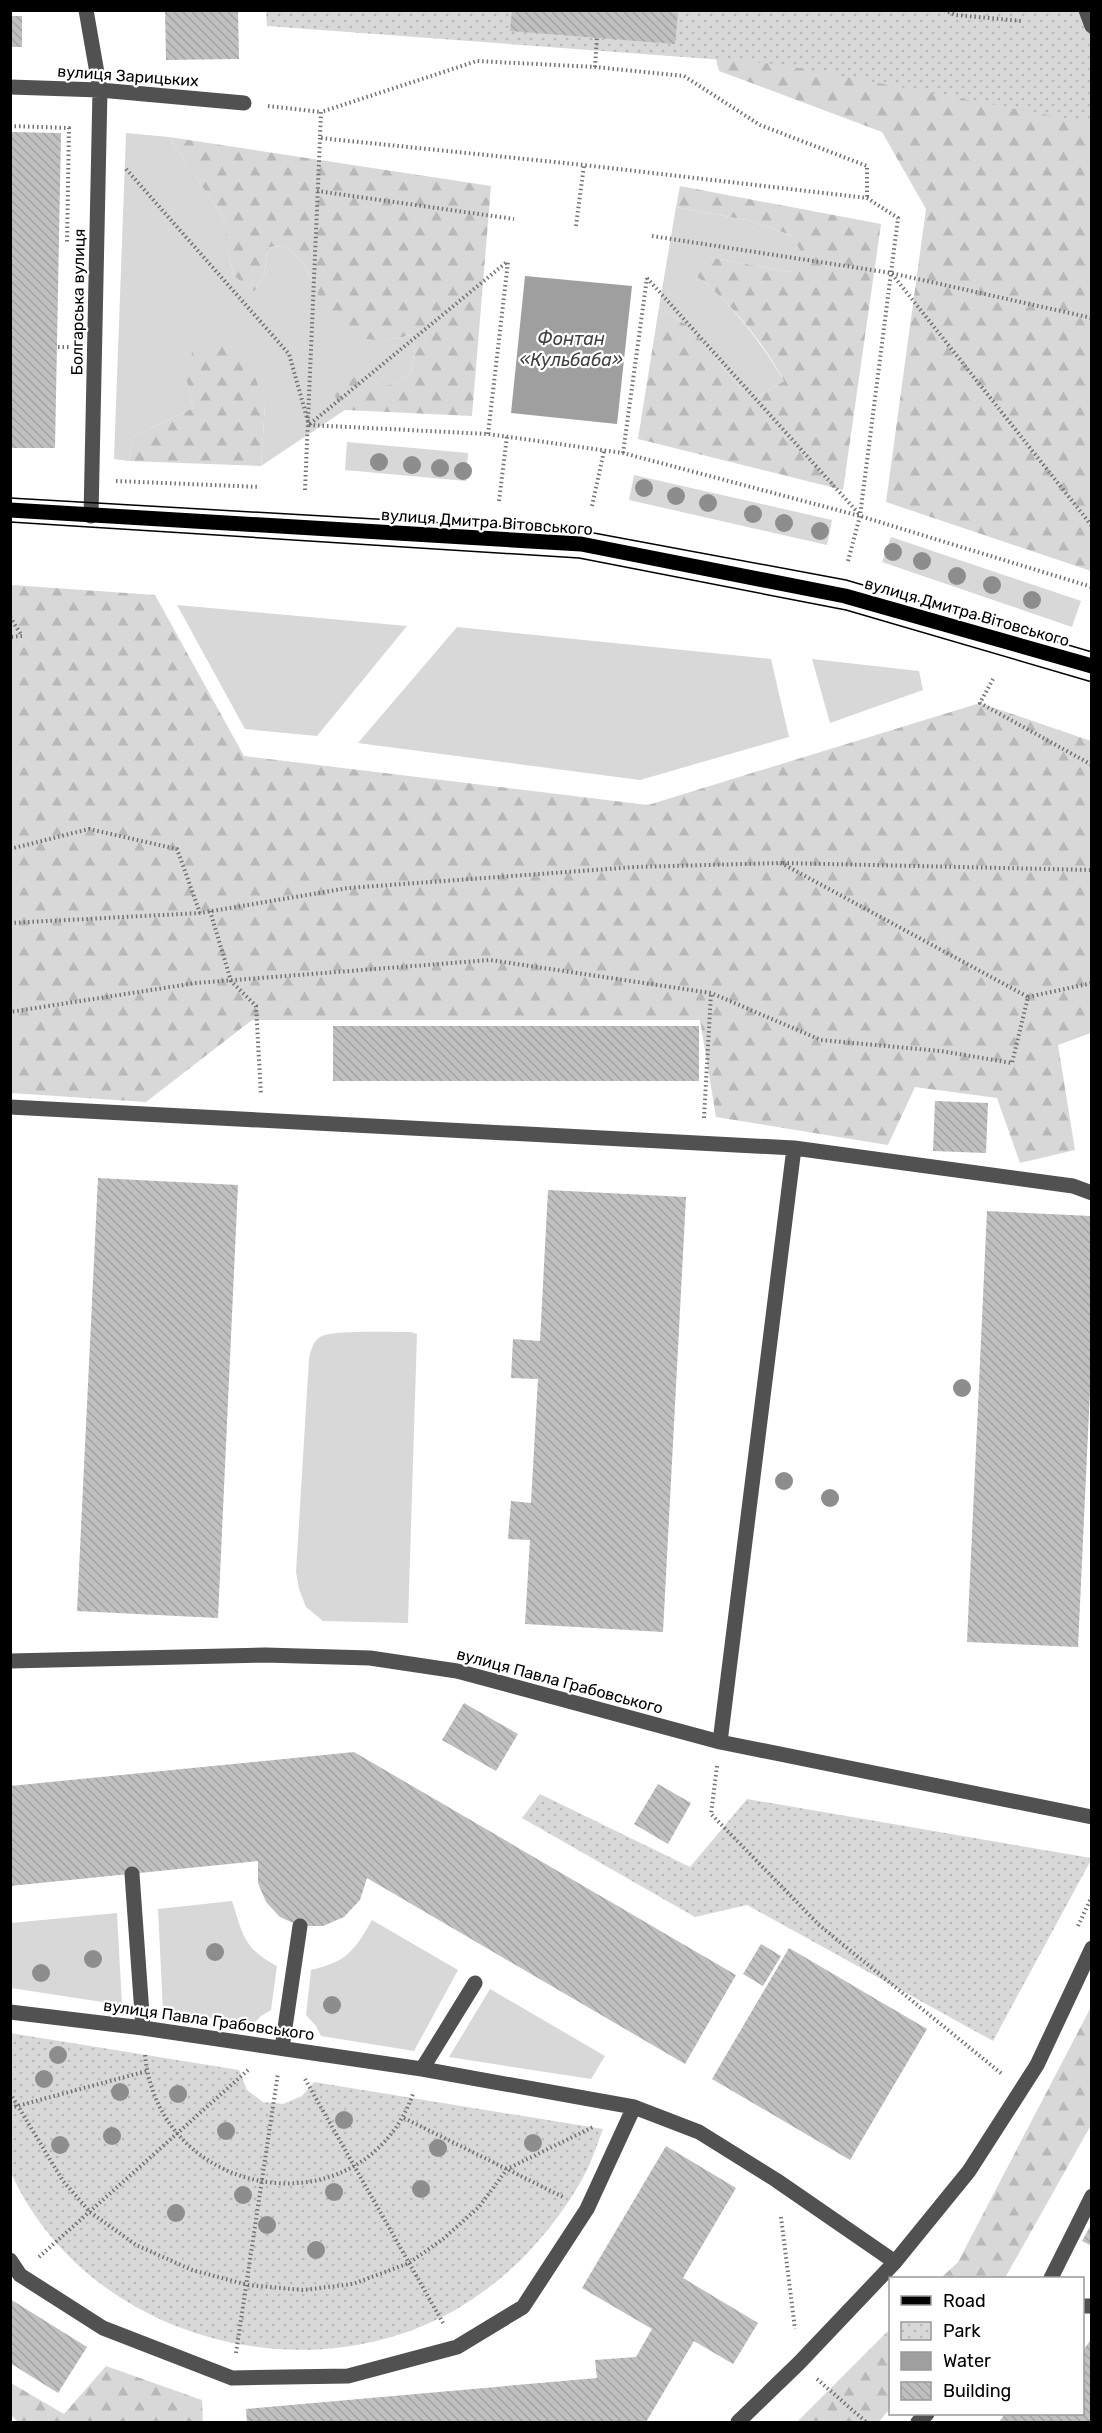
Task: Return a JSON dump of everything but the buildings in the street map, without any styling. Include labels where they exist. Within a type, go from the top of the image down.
[{"type":"main road","name":"вулиця Дмитра Вітовського","points":[[10,510],[581,544],[845,596],[1092,666]]},
{"type":"street","name":"Болгарська вулиця","points":[[86,10],[100,90],[91,516]]},
{"type":"street","points":[[1086,10],[1092,26]]},
{"type":"street","name":"вулиця Зарицьких","points":[[10,87],[100,90],[244,103]]},
{"type":"street","points":[[10,1107],[794,1148],[1073,1186],[1092,1193]]},
{"type":"street","points":[[720,1742],[794,1148]]},
{"type":"street","name":"вулиця Павла Грабовського","points":[[10,1661],[264,1655],[370,1658],[457,1671],[720,1742],[1092,1817]]},
{"type":"street","points":[[132,1874],[143,2028]]},
{"type":"street","points":[[281,2048],[300,1926]]},
{"type":"street","points":[[738,2422],[800,2363],[895,2262],[969,2171],[1036,2065],[1092,1948]]},
{"type":"street","points":[[422,2069],[475,1983]]},
{"type":"street","name":"вулиця Павла Грабовського","points":[[10,2012],[143,2028],[422,2069],[634,2108],[699,2133],[776,2180],[895,2262]]},
{"type":"street","points":[[10,2260],[15,2280],[103,2328],[232,2378],[348,2376],[457,2347],[523,2307],[587,2209],[634,2108]]},
{"type":"street","points":[[1052,2277],[1092,2196]]},
{"type":"path","points":[[944,10],[956,15],[1022,21]]},
{"type":"path","points":[[595,67],[597,38]]},
{"type":"path","points":[[244,103],[321,111],[477,61],[595,67],[684,76],[760,125],[867,166],[867,198]]},
{"type":"path","points":[[305,490],[321,111]]},
{"type":"path","points":[[10,126],[69,128],[67,246]]},
{"type":"path","points":[[320,138],[584,165],[867,198],[898,218],[860,516],[848,561]]},
{"type":"path","points":[[100,140],[289,354],[309,425]]},
{"type":"path","points":[[576,226],[584,165]]},
{"type":"path","points":[[317,191],[514,219]]},
{"type":"path","points":[[652,236],[891,273],[1092,318]]},
{"type":"path","points":[[309,425],[508,261],[488,434]]},
{"type":"path","points":[[891,273],[1092,526]]},
{"type":"path","points":[[623,453],[647,278],[860,516]]},
{"type":"path","points":[[66,335],[66,358]]},
{"type":"path","points":[[309,425],[488,434],[623,453],[860,516],[1092,587]]},
{"type":"path","points":[[499,501],[507,436]]},
{"type":"path","points":[[592,506],[604,451]]},
{"type":"path","points":[[114,481],[260,487]]},
{"type":"path","points":[[10,617],[22,636],[10,637]]},
{"type":"path","points":[[993,679],[980,703],[1092,765]]},
{"type":"path","points":[[10,849],[89,829],[177,849],[200,913]]},
{"type":"path","points":[[10,923],[200,913],[348,888],[634,867],[781,863],[1092,870]]},
{"type":"path","points":[[781,863],[1028,998],[1092,983]]},
{"type":"path","points":[[210,911],[231,981],[256,1006],[263,1120]]},
{"type":"path","points":[[10,1012],[195,983],[490,960],[711,993],[821,1040],[940,1051],[1012,1063],[1028,998]]},
{"type":"path","points":[[703,1143],[711,993]]},
{"type":"path","points":[[720,1742],[711,1814],[819,1925],[1021,2089]]},
{"type":"path","points":[[1077,1929],[1092,1896]]},
{"type":"path","points":[[15,2280],[178,2134],[281,2048]]},
{"type":"path","points":[[281,2048],[354,2167],[457,2347]]},
{"type":"path","points":[[232,2378],[248,2285],[260,2182],[281,2048]]},
{"type":"path","points":[[10,2108],[147,2071],[160,2108],[178,2134],[192,2150],[213,2165],[237,2176],[260,2182],[291,2184],[321,2180],[354,2167],[380,2147],[404,2118],[587,2209]]},
{"type":"path","points":[[10,2093],[63,2181],[90,2212],[136,2245],[192,2270],[248,2285],[303,2290],[353,2284],[408,2263],[443,2239],[478,2207],[507,2169],[634,2108]]},
{"type":"path","points":[[776,2180],[800,2363],[866,2422]]},
{"type":"green space","points":[[266,11],[1091,11],[1091,123],[777,64],[267,26]]},
{"type":"green space","points":[[1091,11],[1091,571],[886,502],[926,209],[882,132],[719,71],[712,43]]},
{"type":"green space","points":[[126,133],[169,137],[226,222],[226,245],[234,276],[254,292],[264,275],[268,247],[285,246],[303,262],[319,297],[382,341],[412,335],[415,348],[411,372],[394,384],[382,386],[359,371],[334,396],[345,410],[261,466],[265,404],[187,382],[193,408],[132,437],[129,461],[114,459]]},
{"type":"green space","points":[[169,137],[491,186],[472,416],[345,410],[334,396],[330,382],[342,371],[359,371],[382,386],[394,384],[411,372],[415,348],[412,335],[382,341],[360,338],[319,297],[303,262],[285,246],[268,247],[264,275],[254,292],[234,276],[226,245],[226,222]]},
{"type":"green space","points":[[680,186],[881,224],[843,490],[638,439],[659,307],[693,329],[738,386],[759,396],[784,381],[766,351],[745,323],[695,275],[694,262],[709,257],[789,272],[808,263],[791,235],[746,220],[676,207]]},
{"type":"green space","points":[[676,207],[746,220],[791,235],[809,263],[789,272],[709,257],[695,275],[733,310],[784,381],[759,396],[738,386],[693,329],[659,307]]},
{"type":"green space","points":[[225,341],[249,361],[265,404],[261,466],[129,461],[132,437],[193,408],[187,382],[192,352]]},
{"type":"green space","points":[[347,442],[468,453],[466,481],[345,470]]},
{"type":"green space","points":[[634,475],[832,520],[827,545],[629,500]]},
{"type":"green space","points":[[891,537],[1081,601],[1072,627],[882,562]]},
{"type":"green space","points":[[11,585],[155,595],[244,756],[648,805],[980,703],[1091,741],[1091,1033],[1058,1045],[1075,1150],[1020,1163],[997,1098],[915,1087],[888,1145],[716,1117],[700,1020],[252,1020],[146,1102],[11,1093]]},
{"type":"green space","points":[[177,605],[407,626],[317,736],[245,729]]},
{"type":"green space","points":[[457,627],[771,659],[789,737],[640,780],[358,743]]},
{"type":"green space","points":[[812,659],[919,671],[923,690],[830,723]]},
{"type":"green space","points":[[411,1332],[417,1334],[408,1623],[323,1621],[306,1607],[296,1572],[309,1359],[312,1349],[319,1338],[329,1334]]},
{"type":"green space","points":[[540,1794],[690,1867],[747,1799],[1091,1858],[1091,1860],[993,2041],[747,1905],[695,1917],[522,1818]]},
{"type":"green space","points":[[232,1901],[246,1940],[266,1960],[277,1966],[271,2010],[252,2025],[163,2011],[158,1909]]},
{"type":"green space","points":[[117,1913],[122,2005],[11,1988],[11,1923]]},
{"type":"green space","points":[[372,1920],[458,1970],[414,2051],[321,2036],[306,2015],[311,1970],[334,1963],[349,1953]]},
{"type":"green space","points":[[490,1989],[605,2056],[591,2079],[449,2057]]},
{"type":"green space","points":[[1091,2007],[1091,2125],[1006,2277],[942,2277],[958,2262]]},
{"type":"green space","points":[[10,2033],[239,2070],[247,2090],[263,2102],[283,2104],[302,2096],[314,2082],[603,2129],[584,2177],[557,2218],[515,2265],[483,2292],[465,2304],[405,2333],[340,2348],[274,2349],[209,2337],[148,2313],[92,2277],[46,2231],[11,2173]]},
{"type":"green space","points":[[889,2330],[889,2410],[878,2422],[797,2422]]},
{"type":"green space","points":[[106,2366],[202,2400],[203,2422],[18,2422],[11,2415],[11,2383],[64,2414]]},
{"type":"water","name":"Фонтан «Кульбаба»","points":[[525,276],[632,286],[617,424],[511,413]]},
{"type":"tram line","points":[[10,498],[583,531],[846,580],[1092,652]]},
{"type":"tram line","points":[[10,522],[579,558],[846,610],[1092,682]]}]
